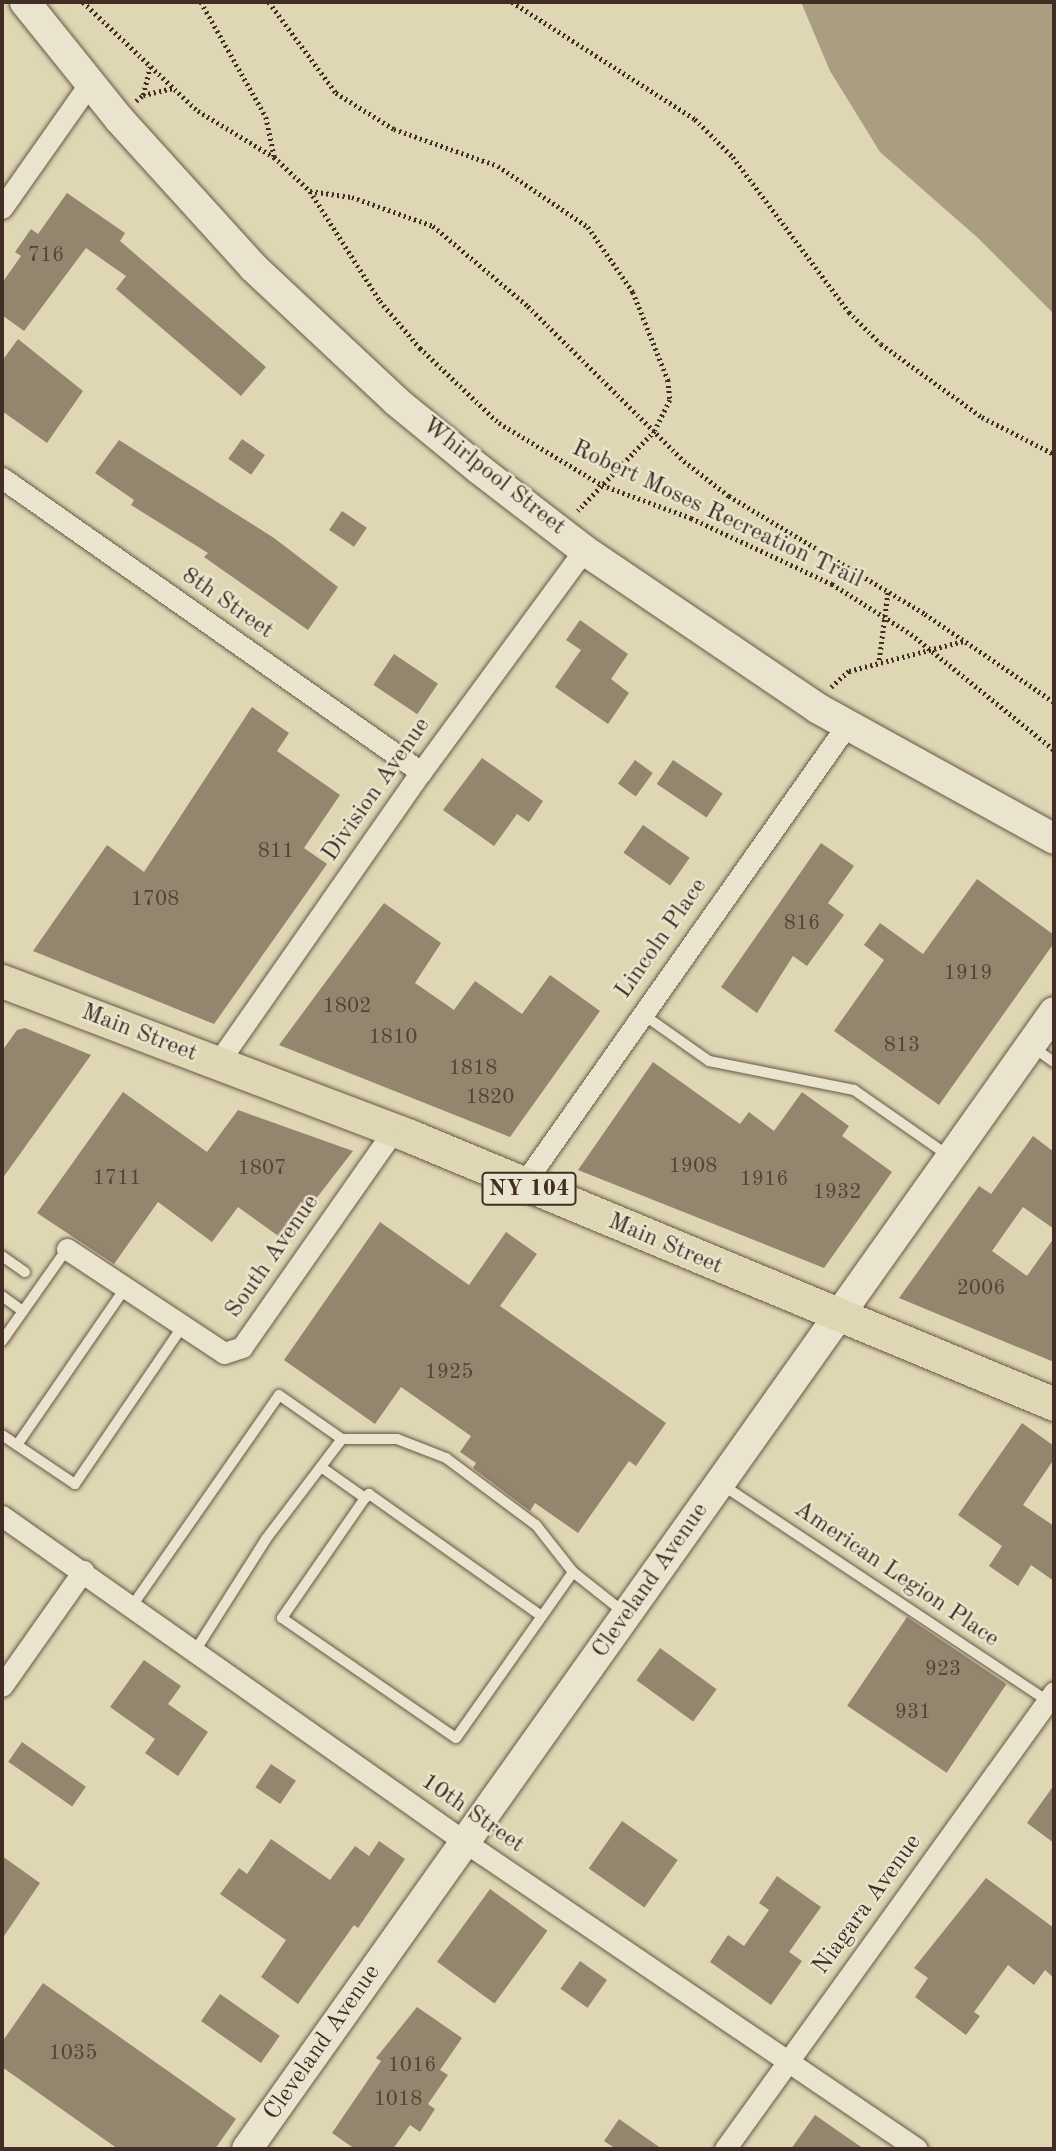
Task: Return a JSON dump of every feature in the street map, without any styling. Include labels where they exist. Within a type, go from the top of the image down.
[{"type":"main road","name":"Whirlpool Street","points":[[25,2],[89,84],[204,216],[308,321],[396,401],[584,550],[847,726],[1054,839]]},
{"type":"main road","name":"Main Street","points":[[2,981],[394,1130],[838,1317],[1054,1404]]},
{"type":"main road","name":"Cleveland Avenue","points":[[247,2149],[951,1157],[1042,1054],[1054,1012]]},
{"type":"street","points":[[2,208],[89,84]]},
{"type":"street","name":"8th Street","points":[[2,478],[421,772]]},
{"type":"street","name":"Division Avenue","points":[[217,1064],[421,772],[584,550]]},
{"type":"street","name":"Lincoln Place","points":[[522,1185],[641,1013],[847,726]]},
{"type":"street","name":"South Avenue","points":[[67,1249],[224,1353],[242,1347],[394,1130]]},
{"type":"street","name":"10th Street","points":[[2,1516],[465,1842],[918,2149]]},
{"type":"street","points":[[2,1686],[83,1571]]},
{"type":"street","name":"Niagara Avenue","points":[[725,2149],[1051,1697]]},
{"type":"lane","points":[[641,1013],[709,1061],[854,1090],[951,1157]]},
{"type":"lane","points":[[2,1341],[67,1249]]},
{"type":"lane","points":[[2,1256],[26,1272]]},
{"type":"lane","points":[[17,1445],[126,1287]]},
{"type":"lane","points":[[2,1296],[23,1311]]},
{"type":"lane","points":[[2,1435],[75,1484],[182,1327]]},
{"type":"lane","points":[[132,1606],[279,1395],[342,1439],[397,1439],[446,1458],[536,1525],[573,1572],[627,1615]]},
{"type":"lane","points":[[195,1651],[266,1539],[342,1439]]},
{"type":"lane","points":[[321,1467],[365,1499]]},
{"type":"lane","name":"American Legion Place","points":[[720,1483],[1051,1697]]},
{"type":"lane","points":[[541,1616],[369,1494],[282,1618],[456,1738],[573,1572]]},
{"type":"path","name":"Robert Moses Recreation Trail","points":[[83,2],[198,111],[274,157],[310,191],[380,301],[420,348],[499,423],[602,485],[744,542],[832,584],[932,650],[1054,750]]},
{"type":"path","points":[[201,2],[266,117],[274,157]]},
{"type":"path","points":[[269,2],[336,93],[394,129],[498,166],[588,227],[634,292],[668,380],[670,400],[655,431],[572,518]]},
{"type":"path","points":[[513,2],[695,119],[733,158],[849,312],[881,344],[982,417],[1054,454]]},
{"type":"path","points":[[143,95],[150,67]]},
{"type":"path","points":[[132,104],[143,95],[173,88]]},
{"type":"path","name":"Robert Moses Recreation Trail","points":[[310,191],[363,200],[433,226],[528,306],[684,461],[729,496],[888,591],[1054,702]]},
{"type":"path","points":[[879,660],[888,591]]},
{"type":"path","points":[[828,691],[849,671],[879,660],[932,650],[963,640]]},
{"type":"shaded area","points":[[801,2],[1054,2],[1054,314],[978,238],[880,152],[830,71]]},
{"type":"building","points":[[67,193],[125,233],[120,241],[266,367],[241,396],[116,289],[126,276],[86,248],[24,331],[2,315],[2,283],[21,256],[15,252],[31,229],[38,234]]},
{"type":"building","points":[[18,339],[83,391],[47,443],[2,411],[2,361]]},
{"type":"building","points":[[242,439],[265,455],[251,475],[228,459]]},
{"type":"building","points":[[119,440],[274,538],[338,587],[308,630],[204,557],[208,553],[131,505],[134,500],[95,473]]},
{"type":"building","points":[[342,511],[367,528],[354,547],[329,530]]},
{"type":"building","points":[[580,620],[628,654],[611,679],[629,693],[608,724],[555,687],[581,650],[566,640]]},
{"type":"building","points":[[394,654],[438,684],[417,714],[373,685]]},
{"type":"building","points":[[252,707],[289,733],[277,751],[340,795],[304,848],[327,864],[214,1024],[33,951],[107,845],[144,872]]},
{"type":"building","points":[[482,758],[543,801],[529,822],[517,814],[494,846],[443,810]]},
{"type":"building","points":[[635,760],[653,773],[636,796],[618,783]]},
{"type":"building","points":[[673,760],[723,794],[707,818],[657,784]]},
{"type":"building","points":[[643,825],[690,858],[670,886],[623,853]]},
{"type":"building","points":[[821,843],[854,866],[828,903],[844,915],[807,966],[793,956],[757,1013],[721,987]]},
{"type":"building","points":[[977,879],[1054,935],[1054,943],[939,1105],[834,1031],[884,960],[864,945],[880,923],[923,954]]},
{"type":"building","points":[[384,903],[441,943],[415,983],[454,1010],[475,981],[522,1014],[550,975],[600,1011],[510,1137],[279,1045]]},
{"type":"building","points":[[25,1028],[91,1055],[2,1179],[2,1051],[17,1030]]},
{"type":"building","points":[[653,1062],[740,1124],[749,1112],[774,1131],[802,1092],[849,1126],[842,1136],[892,1172],[824,1268],[578,1170]]},
{"type":"building","points":[[123,1092],[207,1152],[238,1110],[353,1151],[284,1240],[238,1207],[212,1242],[158,1202],[114,1264],[37,1213]]},
{"type":"building","points":[[1033,1136],[1054,1152],[1054,1229],[1023,1207],[992,1251],[1027,1276],[1054,1238],[1054,1362],[899,1298],[979,1186],[991,1194]]},
{"type":"building","points":[[380,1222],[469,1285],[506,1232],[537,1254],[500,1306],[666,1423],[636,1466],[629,1461],[578,1533],[535,1503],[530,1511],[473,1468],[476,1463],[460,1452],[471,1436],[401,1387],[375,1424],[284,1360]]},
{"type":"building","points":[[1022,1423],[1054,1446],[1054,1459],[1023,1505],[1054,1526],[1054,1581],[1031,1565],[1018,1586],[989,1566],[1002,1546],[958,1515]]},
{"type":"building","points":[[907,1617],[1006,1684],[947,1773],[847,1706]]},
{"type":"building","points":[[660,1648],[717,1689],[693,1722],[636,1680]]},
{"type":"building","points":[[144,1660],[181,1686],[168,1704],[208,1732],[178,1776],[145,1753],[155,1739],[110,1707]]},
{"type":"building","points":[[22,1742],[86,1787],[72,1806],[8,1762]]},
{"type":"building","points":[[271,1764],[296,1781],[280,1804],[255,1787]]},
{"type":"building","points":[[1054,1785],[1054,1843],[1027,1823]]},
{"type":"building","points":[[622,1821],[678,1860],[644,1908],[589,1869]]},
{"type":"building","points":[[271,1839],[330,1880],[355,1846],[369,1856],[379,1841],[405,1859],[358,1928],[354,1925],[298,2004],[261,1977],[286,1940],[220,1894],[239,1868],[247,1874]]},
{"type":"building","points":[[2,1856],[40,1883],[2,1939]]},
{"type":"building","points":[[777,1876],[821,1907],[789,1952],[802,1961],[771,2005],[710,1962],[728,1935],[744,1946],[769,1910],[759,1903]]},
{"type":"building","points":[[986,1878],[1054,1928],[1054,1978],[1045,1970],[1034,1985],[1008,1965],[974,2012],[980,2016],[966,2035],[915,1997],[928,1978],[914,1968]]},
{"type":"building","points":[[490,1889],[547,1931],[495,2004],[437,1962]]},
{"type":"building","points":[[580,1961],[607,1980],[588,2008],[560,1989]]},
{"type":"building","points":[[43,1983],[236,2119],[215,2149],[118,2149],[2,2067],[2,2042]]},
{"type":"building","points":[[220,1994],[280,2036],[261,2063],[201,2021]]},
{"type":"building","points":[[417,2007],[462,2038],[440,2070],[448,2075],[428,2104],[435,2109],[420,2132],[410,2125],[393,2149],[355,2149],[332,2133],[381,2061],[376,2058]]},
{"type":"building","points":[[815,2115],[864,2149],[791,2149]]},
{"type":"building","points":[[619,2119],[662,2149],[616,2149],[604,2141]]}]
